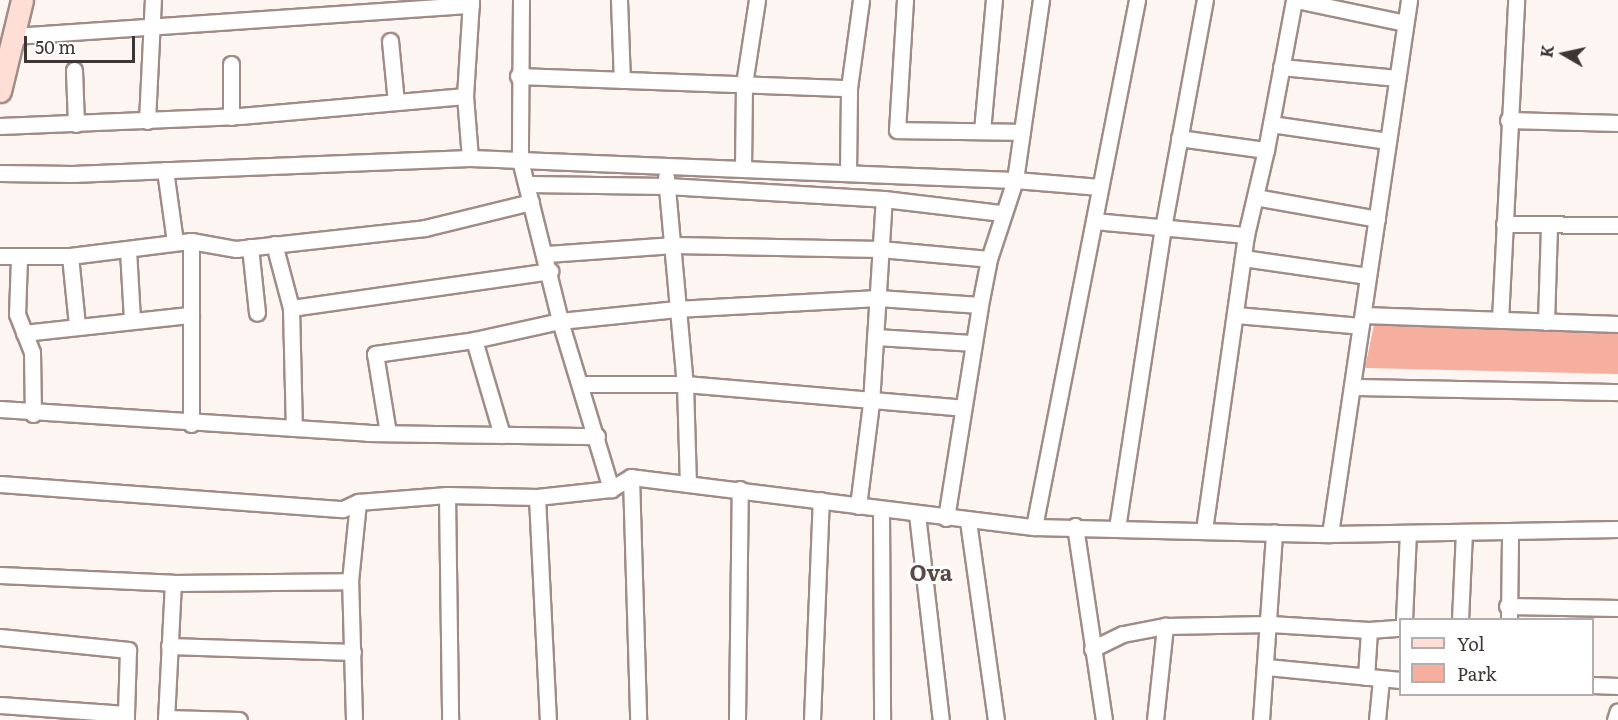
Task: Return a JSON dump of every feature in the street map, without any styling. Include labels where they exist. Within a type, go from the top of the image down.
[{"type":"main road","points":[[0,91],[17,1]]},
{"type":"street","points":[[147,121],[153,0]]},
{"type":"street","points":[[521,0],[518,76],[520,160],[529,184],[531,202],[547,254],[560,321],[582,384],[611,489]]},
{"type":"street","points":[[619,0],[622,80]]},
{"type":"street","points":[[743,168],[744,84],[757,0]]},
{"type":"street","points":[[848,173],[849,88],[861,0]]},
{"type":"street","points":[[905,0],[897,130],[1022,132]]},
{"type":"street","points":[[982,131],[994,0]]},
{"type":"street","points":[[946,518],[972,344],[989,259],[1002,213],[1015,180],[1041,0]]},
{"type":"street","points":[[1034,527],[1137,0]]},
{"type":"street","points":[[1117,528],[1163,228],[1205,0]]},
{"type":"street","points":[[1204,530],[1246,235],[1266,150],[1295,0],[1405,23]]},
{"type":"street","points":[[1330,534],[1409,0]]},
{"type":"street","points":[[1500,320],[1508,120],[1516,0]]},
{"type":"street","points":[[9,42],[151,27],[471,3],[465,96],[470,158]]},
{"type":"street","points":[[390,41],[396,102]]},
{"type":"street","points":[[231,64],[231,117]]},
{"type":"street","points":[[1281,67],[1397,78]]},
{"type":"street","points":[[74,70],[76,124]]},
{"type":"street","points":[[518,76],[849,88]]},
{"type":"street","points":[[0,126],[231,117],[465,96]]},
{"type":"street","points":[[1508,120],[1618,123]]},
{"type":"street","points":[[1271,124],[1388,141]]},
{"type":"street","points":[[1179,138],[1266,150]]},
{"type":"street","points":[[0,174],[470,158],[1015,180],[1101,187]]},
{"type":"street","points":[[664,165],[674,245],[676,309],[685,384],[688,484]]},
{"type":"street","points":[[165,170],[175,242]]},
{"type":"street","points":[[529,184],[667,186],[884,199],[1002,213]]},
{"type":"street","points":[[1255,197],[1377,219]]},
{"type":"street","points":[[858,506],[871,403],[884,199]]},
{"type":"street","points":[[0,256],[19,258],[70,256],[191,241],[236,249],[425,228],[531,202]]},
{"type":"street","points":[[1094,221],[1246,235]]},
{"type":"street","points":[[1504,224],[1618,225]]},
{"type":"street","points":[[1546,322],[1549,225]]},
{"type":"street","points":[[191,241],[191,424]]},
{"type":"street","points":[[274,244],[291,308],[294,428]]},
{"type":"street","points":[[547,254],[674,245],[880,249],[989,259]]},
{"type":"street","points":[[250,247],[257,314]]},
{"type":"street","points":[[128,250],[132,321]]},
{"type":"street","points":[[70,256],[77,325]]},
{"type":"street","points":[[19,258],[17,314],[32,352],[33,414]]},
{"type":"street","points":[[1243,258],[1368,276]]},
{"type":"street","points":[[291,308],[550,271]]},
{"type":"street","points":[[388,433],[375,354],[474,340],[560,321],[676,309],[878,298],[980,305]]},
{"type":"street","points":[[24,333],[77,325],[191,315]]},
{"type":"street","points":[[1236,315],[1362,321],[1500,320],[1618,324]]},
{"type":"street","points":[[876,337],[972,344]]},
{"type":"street","points":[[474,340],[502,435]]},
{"type":"street","points":[[582,384],[685,384],[871,403],[963,408]]},
{"type":"street","points":[[1352,387],[1618,392]]},
{"type":"street","points":[[0,409],[33,414],[191,424],[388,433],[597,436]]},
{"type":"street","points":[[632,477],[638,720]]},
{"type":"street","points":[[0,484],[343,509],[357,502],[447,495],[537,497],[611,489],[632,477],[740,489],[968,521],[1034,527],[1076,526],[1330,534],[1618,529]]},
{"type":"street","points":[[737,720],[740,489]]},
{"type":"street","points":[[447,495],[450,720]]},
{"type":"street","points":[[537,497],[548,720]]},
{"type":"street","points":[[812,720],[820,500]]},
{"type":"street","points":[[354,720],[351,581],[357,502]]},
{"type":"street","points":[[881,509],[882,720]]},
{"type":"street","points":[[917,514],[941,720]]},
{"type":"street","points":[[968,521],[996,720]]},
{"type":"street","points":[[1076,526],[1104,720]]},
{"type":"street","points":[[1261,720],[1270,624],[1274,532]]},
{"type":"street","points":[[1460,618],[1464,532]]},
{"type":"street","points":[[1510,532],[1508,613],[1618,608]]},
{"type":"street","points":[[1404,618],[1408,533]]},
{"type":"street","points":[[0,575],[172,583],[351,581]]},
{"type":"street","points":[[172,583],[166,719],[239,720]]},
{"type":"street","points":[[1092,649],[1123,634],[1165,626],[1270,624],[1369,630],[1399,628]]},
{"type":"street","points":[[1155,720],[1165,626]]},
{"type":"street","points":[[1369,630],[1377,720]]},
{"type":"street","points":[[0,637],[128,650],[126,717],[0,705]]},
{"type":"street","points":[[169,646],[353,652]]},
{"type":"street","points":[[1267,667],[1399,680]]},
{"type":"street","points":[[1594,685],[1618,686]]},
{"type":"street","points":[[1615,720],[1618,711]]},
{"type":"green space","points":[[1375,320],[1618,320],[1618,374],[1365,368]]},
{"type":"district","name":"Ova","points":[[931,572]]}]
